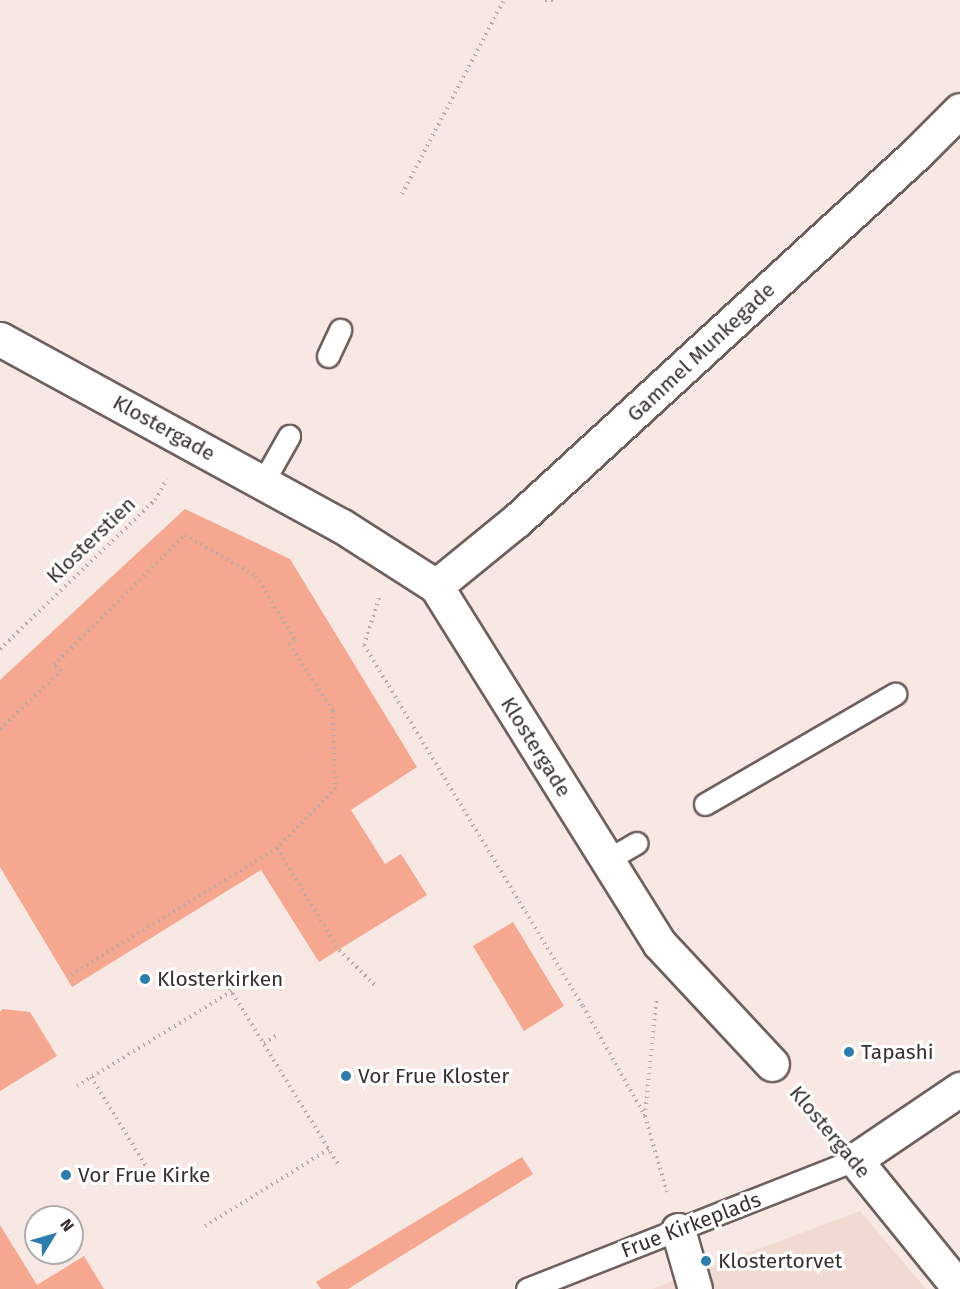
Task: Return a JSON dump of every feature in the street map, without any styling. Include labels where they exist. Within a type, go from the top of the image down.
[{"type":"street","name":"Gammel Munkegade","points":[[436,586],[518,520],[916,154],[960,110]]},
{"type":"street","name":"Klostergade","points":[[0,339],[263,482],[436,586],[660,944],[772,1064]]},
{"type":"street","points":[[855,1160],[960,1089]]},
{"type":"street","name":"Klostergade","points":[[855,1160],[960,1289]]},
{"type":"street","points":[[678,1230],[695,1289]]},
{"type":"lane","points":[[328,356],[340,330]]},
{"type":"lane","points":[[263,482],[289,436]]},
{"type":"lane","points":[[705,804],[895,694]]},
{"type":"lane","points":[[607,860],[637,843]]},
{"type":"lane","name":"Frue Kirkeplads","points":[[526,1289],[855,1160]]},
{"type":"path","points":[[402,194],[504,0]]},
{"type":"path","points":[[545,0],[555,0]]},
{"type":"path","name":"Klosterstien","points":[[0,649],[155,500],[188,441]]},
{"type":"path","points":[[0,729],[61,671],[54,665],[185,535],[256,576],[295,640],[289,644],[333,711],[336,788],[277,848],[67,976]]},
{"type":"path","points":[[391,557],[364,645],[584,1006],[645,1116],[678,1230]]},
{"type":"path","points":[[277,848],[339,950],[376,986]]},
{"type":"path","points":[[645,1116],[660,944]]},
{"type":"path","points":[[220,973],[340,1167]]},
{"type":"path","points":[[76,1086],[232,991]]},
{"type":"path","points":[[264,1043],[279,1034]]},
{"type":"path","name":"Klostergade","points":[[772,1064],[855,1160]]},
{"type":"path","points":[[91,1077],[149,1171]]},
{"type":"path","points":[[205,1226],[329,1149]]},
{"type":"shaded area","points":[[185,509],[290,559],[417,767],[351,810],[385,864],[401,854],[427,895],[319,962],[261,870],[72,987],[0,867],[0,680]]},
{"type":"shaded area","points":[[513,922],[564,1006],[524,1031],[473,946]]},
{"type":"shaded area","points":[[3,1009],[30,1012],[57,1056],[0,1091],[0,1012]]},
{"type":"shaded area","points":[[522,1157],[533,1174],[348,1289],[321,1289],[316,1282]]},
{"type":"shaded area","points":[[860,1211],[926,1289],[652,1289]]},
{"type":"shaded area","points":[[0,1225],[37,1285],[69,1265],[84,1265],[84,1256],[104,1289],[0,1289]]},
{"type":"place","name":"Klosterkirken","points":[[145,979]]},
{"type":"place","name":"Tapashi","points":[[849,1052]]},
{"type":"place","name":"Vor Frue Kloster","points":[[346,1076]]},
{"type":"place","name":"Vor Frue Kirke","points":[[66,1175]]},
{"type":"place","name":"Klostertorvet","points":[[706,1261]]}]
